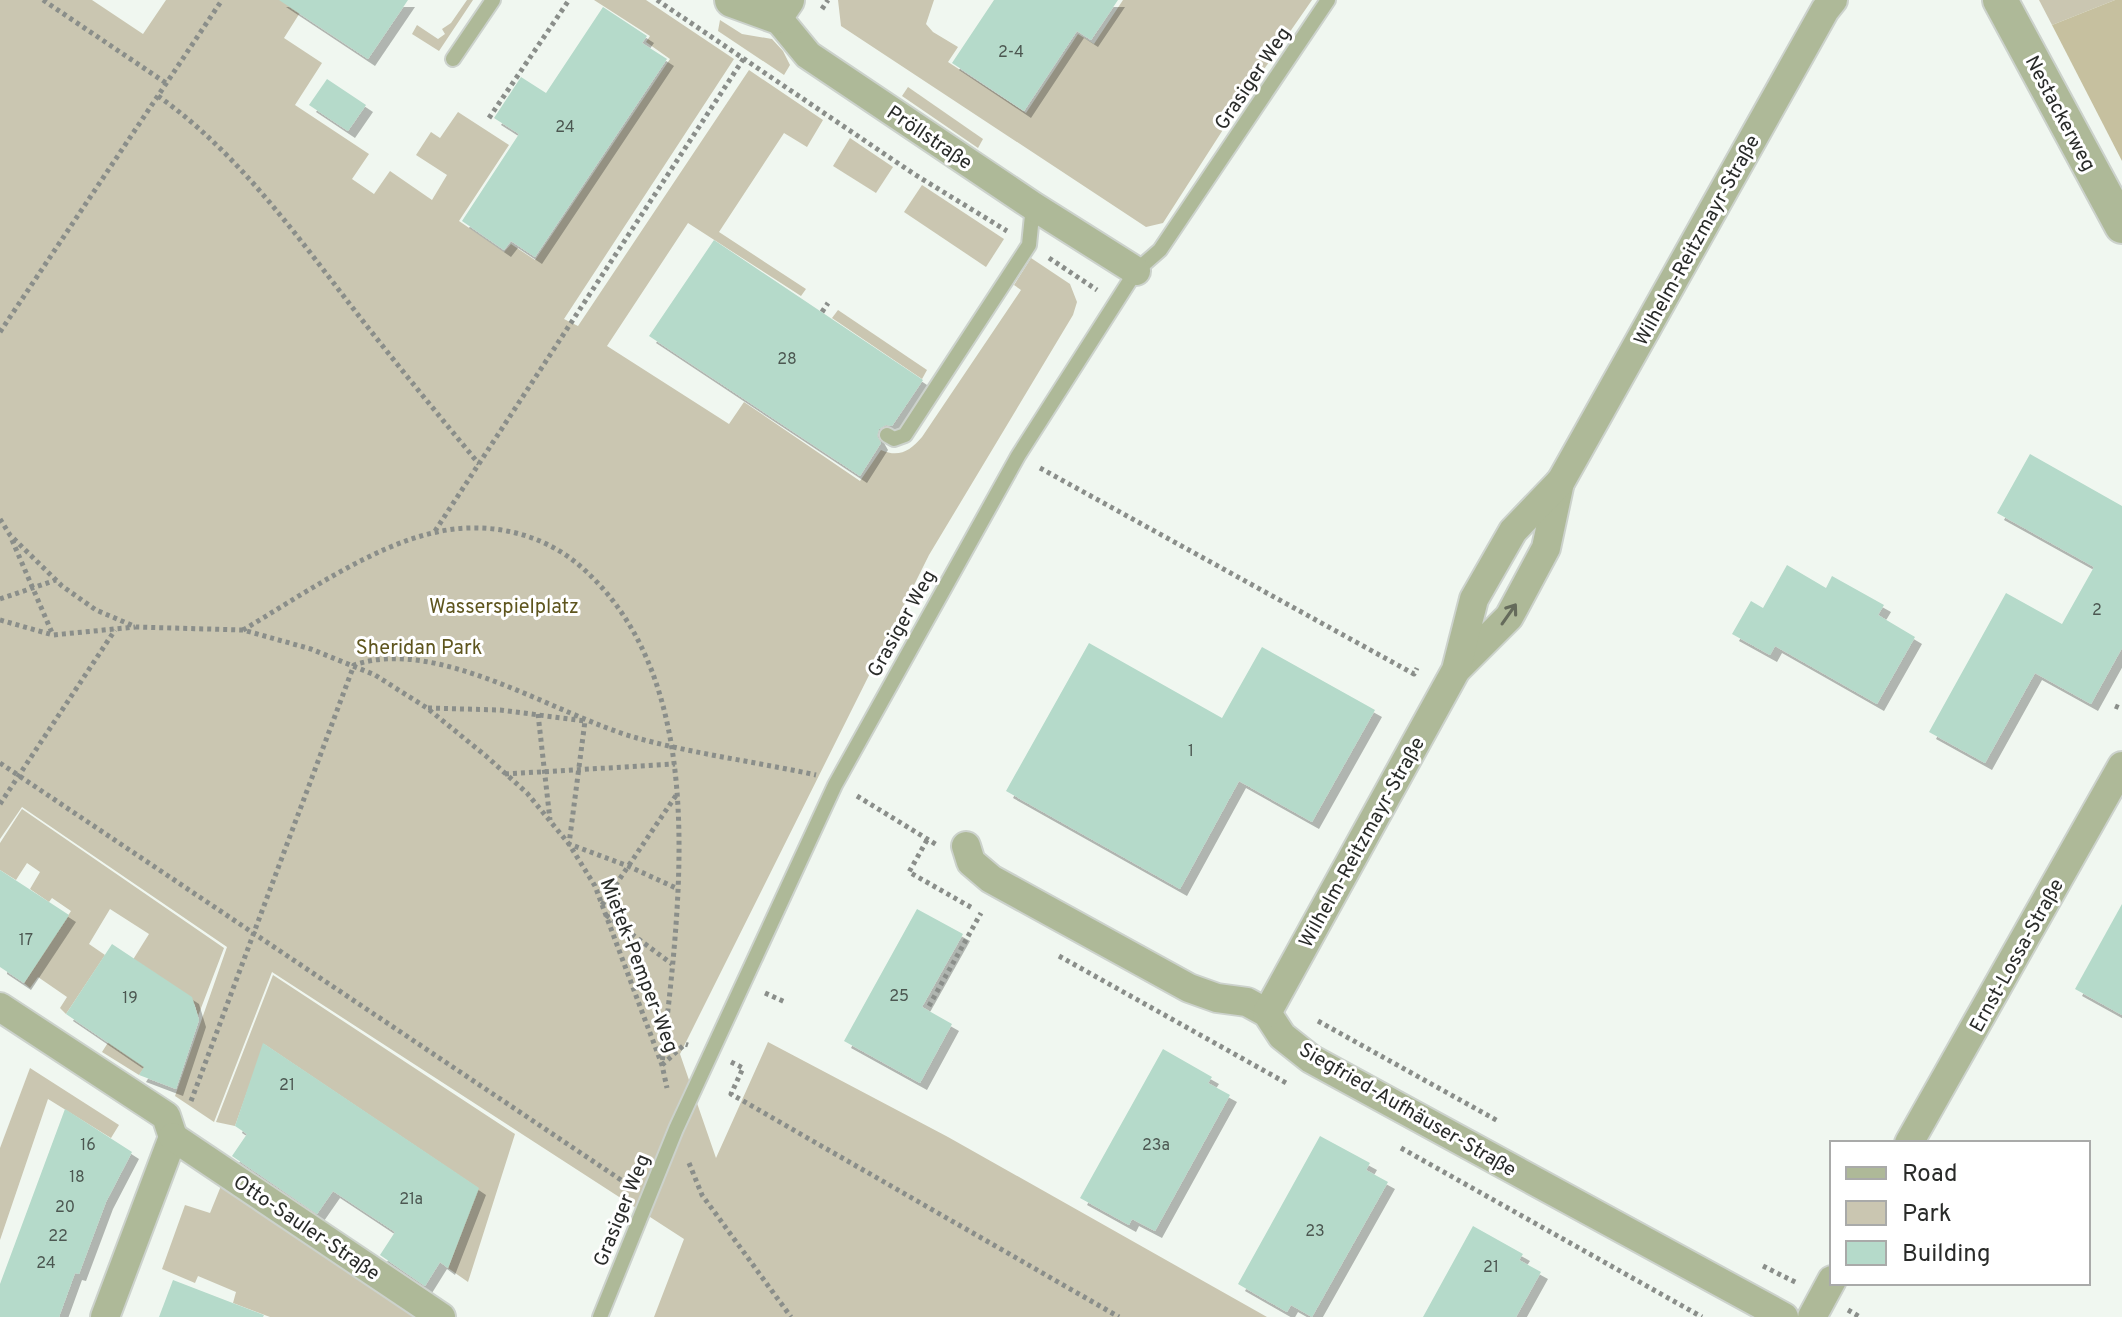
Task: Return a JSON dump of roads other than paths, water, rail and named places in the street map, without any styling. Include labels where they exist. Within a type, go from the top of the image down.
[{"type":"street","name":"Pröllstraße","points":[[732,0],[782,8],[808,55],[1136,271]]},
{"type":"street","name":"Wilhelm-Reitzmayr-Straße","points":[[1267,1013],[1456,670],[1474,599],[1513,531],[1561,481],[1833,0]]},
{"type":"street","name":"Nestackerweg","points":[[2000,0],[2122,226]]},
{"type":"street","name":"Wilhelm-Reitzmayr-Straße","points":[[1456,670],[1509,617],[1546,548],[1561,481]]},
{"type":"street","name":"Ernst-Lossa-Straße","points":[[1910,1141],[2122,766]]},
{"type":"street","points":[[968,854],[991,879],[1189,988],[1217,998],[1247,1002],[1267,1013]]},
{"type":"street","name":"Otto-Sauler-Straße","points":[[0,1007],[166,1116],[173,1137],[441,1317]]},
{"type":"street","name":"Siegfried-Aufhäuser-Straße","points":[[1267,1013],[1282,1036],[1311,1059],[1784,1317]]},
{"type":"street","points":[[105,1317],[173,1137]]},
{"type":"street","points":[[1812,1317],[1830,1284]]},
{"type":"lane","points":[[453,59],[493,0]]},
{"type":"lane","name":"Grasiger Weg","points":[[600,1317],[676,1129],[835,785],[1018,456],[1136,271],[1160,250],[1328,0]]},
{"type":"lane","points":[[887,435],[894,439],[905,435],[1029,245],[1033,206]]},
{"type":"park label","name":"Wasserspielplatz","points":[[504,606]]},
{"type":"park label","name":"Sheridan Park","points":[[419,647]]}]
